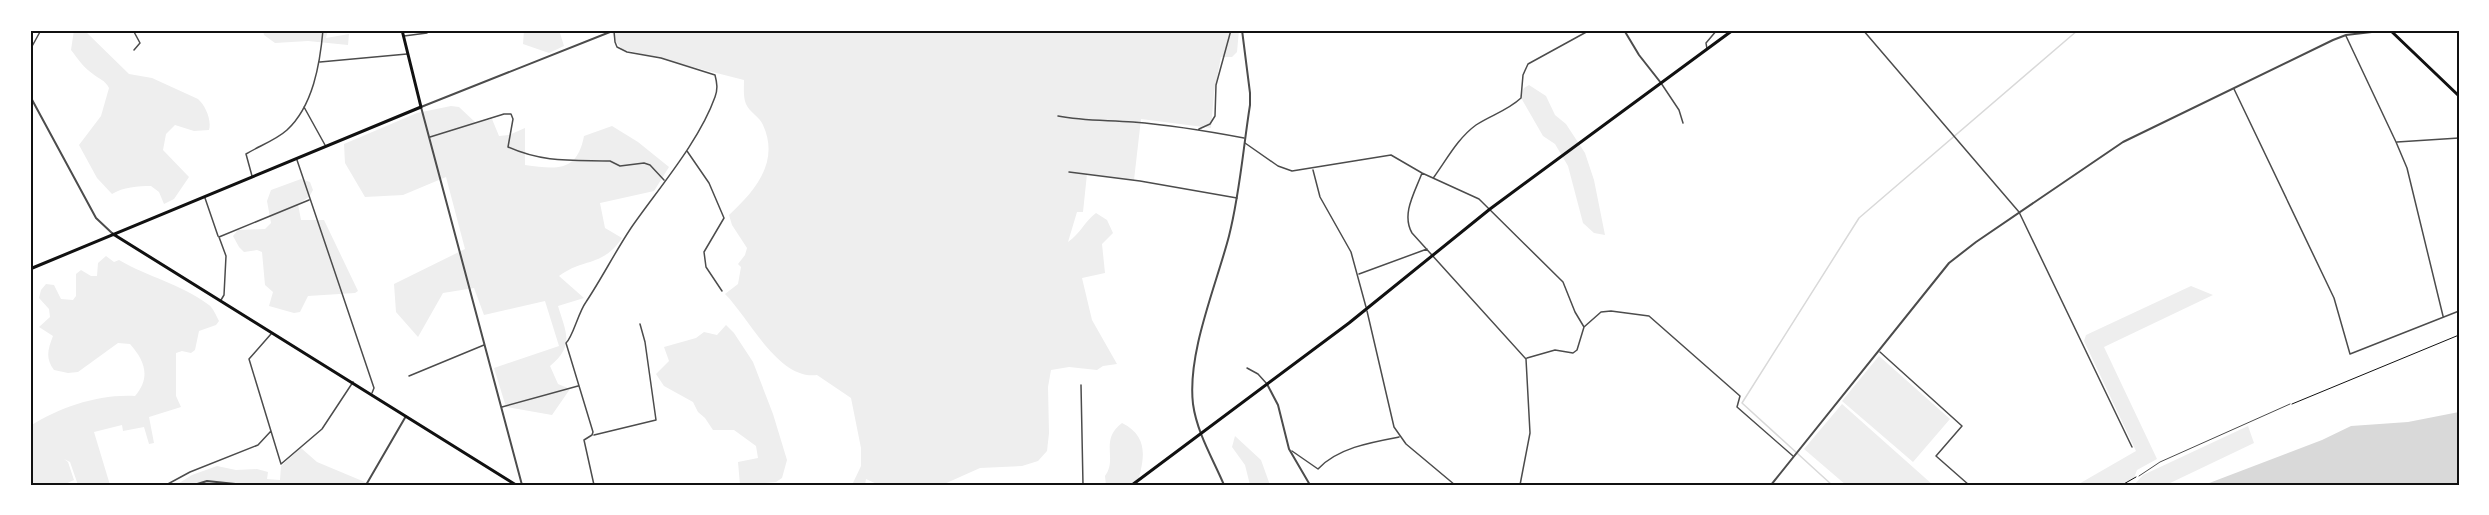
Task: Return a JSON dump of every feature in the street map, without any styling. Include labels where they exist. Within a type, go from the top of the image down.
[{"type":"main road","points":[[30,268],[421,107],[402,30]]},
{"type":"main road","points":[[1132,485],[1366,309],[1490,208],[1733,30]]},
{"type":"main road","points":[[2389,30],[2459,96]]},
{"type":"main road","points":[[113,234],[372,393],[516,485]]},
{"type":"street","points":[[30,50],[41,30]]},
{"type":"street","points":[[133,30],[140,43],[134,50]]},
{"type":"street","points":[[252,177],[246,154],[287,130],[304,106],[319,62],[323,30]]},
{"type":"street","points":[[522,485],[421,107],[614,30],[617,47],[627,52],[661,58],[715,75],[718,88],[687,150],[617,250],[574,324],[571,339],[566,343],[593,434]]},
{"type":"street","points":[[1199,129],[1210,124],[1215,116],[1216,85],[1231,30]]},
{"type":"street","points":[[1224,485],[1201,433],[1193,407],[1194,367],[1204,322],[1229,236],[1245,143],[1250,93],[1242,30]]},
{"type":"street","points":[[1434,178],[1463,136],[1521,98],[1523,75],[1528,64],[1590,30]]},
{"type":"street","points":[[1624,30],[1639,55],[1679,110],[1683,123]]},
{"type":"street","points":[[1707,50],[1706,44],[1717,30]]},
{"type":"street","points":[[1863,30],[2019,212],[2132,447]]},
{"type":"street","points":[[1771,485],[1949,263],[2019,212],[2123,142],[2233,87],[2346,35],[2389,30]]},
{"type":"street","points":[[403,36],[427,33]]},
{"type":"street","points":[[2346,35],[2407,168],[2443,317]]},
{"type":"street","points":[[30,38],[34,44]]},
{"type":"street","points":[[319,62],[408,54]]},
{"type":"street","points":[[2233,87],[2338,307],[2350,354],[2459,311]]},
{"type":"street","points":[[30,96],[96,218],[113,234]]},
{"type":"street","points":[[304,106],[326,147]]},
{"type":"street","points":[[430,137],[504,114],[511,114],[513,118],[508,147],[514,150],[543,160],[610,161],[620,166],[644,162],[651,165],[664,181]]},
{"type":"street","points":[[1058,116],[1091,121],[1132,122],[1199,129],[1245,138]]},
{"type":"street","points":[[2396,142],[2459,138]]},
{"type":"street","points":[[1245,143],[1292,171],[1391,155],[1479,200],[1490,208],[1563,282],[1575,312],[1584,327]]},
{"type":"street","points":[[687,150],[709,183],[724,218],[704,252],[706,267],[722,291]]},
{"type":"street","points":[[297,159],[374,388],[372,393]]},
{"type":"street","points":[[1313,169],[1320,196],[1345,238],[1358,274],[1394,427],[1417,454],[1455,485]]},
{"type":"street","points":[[1069,172],[1140,181],[1237,198]]},
{"type":"street","points":[[1422,172],[1407,216],[1407,224],[1526,359],[1530,433],[1520,485]]},
{"type":"street","points":[[204,196],[226,256],[224,294],[220,300]]},
{"type":"street","points":[[219,237],[310,200]]},
{"type":"street","points":[[1358,274],[1427,249]]},
{"type":"street","points":[[1526,359],[1555,350],[1573,353],[1577,350],[1584,327],[1596,316],[1606,311],[1652,316],[1740,396],[1737,407],[1794,456]]},
{"type":"street","points":[[594,485],[584,440],[593,434],[656,420],[645,342],[640,324]]},
{"type":"street","points":[[272,333],[249,359],[281,464],[322,429],[353,382]]},
{"type":"street","points":[[409,376],[485,345]]},
{"type":"street","points":[[1879,351],[1962,426],[1936,456],[1969,485]]},
{"type":"street","points":[[1247,368],[1258,374],[1267,384],[1278,405],[1289,449],[1310,485]]},
{"type":"street","points":[[1081,385],[1083,485]]},
{"type":"street","points":[[502,407],[579,386]]},
{"type":"street","points":[[366,485],[406,416]]},
{"type":"street","points":[[166,485],[190,472],[258,444],[272,430]]},
{"type":"street","points":[[1289,449],[1318,469],[1326,461],[1363,444],[1400,436]]},
{"type":"street","points":[[194,485],[207,481],[245,485]]},
{"type":"lane","points":[[2139,476],[2160,462],[2290,404]]},
{"type":"path","points":[[2290,404],[2459,335]]},
{"type":"path","points":[[2122,485],[2139,476]]},
{"type":"shaded area","points":[[74,30],[84,30],[129,74],[152,78],[198,99],[203,105],[209,117],[209,130],[194,131],[175,125],[166,134],[163,150],[189,177],[174,199],[164,204],[159,192],[151,186],[126,188],[112,194],[97,178],[79,145],[101,116],[109,88],[104,81],[81,63],[71,50]]},
{"type":"shaded area","points":[[263,30],[328,30],[326,38],[349,34],[348,45],[308,41],[275,43],[264,35]]},
{"type":"shaded area","points":[[524,30],[559,30],[564,46],[549,53],[523,44]]},
{"type":"shaded area","points":[[611,30],[1239,30],[1237,52],[1232,57],[1221,57],[1214,93],[1211,128],[1141,119],[1134,180],[1087,174],[1083,212],[1077,212],[1068,242],[1096,213],[1107,220],[1113,233],[1102,244],[1105,273],[1082,278],[1092,320],[1117,364],[1103,366],[1097,370],[1069,367],[1051,370],[1048,387],[1047,451],[1038,461],[1022,466],[980,468],[942,485],[879,485],[866,479],[865,485],[852,485],[861,466],[861,448],[851,398],[817,375],[803,374],[777,358],[725,294],[738,284],[741,267],[738,264],[747,248],[732,225],[729,215],[756,186],[767,163],[769,151],[760,119],[747,107],[744,80],[622,49]]},
{"type":"shaded area","points":[[1529,85],[1546,96],[1555,115],[1566,124],[1585,153],[1594,180],[1605,235],[1594,233],[1583,223],[1568,166],[1555,144],[1543,136],[1520,96],[1524,88]]},
{"type":"shaded area","points":[[451,106],[459,107],[476,123],[492,119],[499,136],[509,135],[525,128],[525,165],[564,166],[576,157],[584,136],[612,126],[638,142],[669,167],[654,191],[600,203],[605,228],[622,238],[608,254],[559,276],[584,298],[558,306],[566,331],[566,345],[563,352],[550,366],[558,384],[570,389],[552,415],[506,407],[494,368],[559,346],[545,301],[484,315],[474,288],[443,293],[418,337],[396,312],[394,284],[465,249],[446,177],[403,195],[365,197],[345,163],[344,144],[417,113]]},
{"type":"shaded area","points":[[301,179],[310,182],[313,190],[309,197],[298,204],[301,220],[324,220],[358,291],[308,296],[300,312],[294,313],[269,306],[273,292],[265,285],[262,252],[257,250],[244,252],[233,236],[238,230],[265,229],[271,223],[267,201],[271,190]]},
{"type":"shaded area","points":[[106,256],[114,262],[119,260],[198,298],[210,306],[219,321],[216,325],[199,331],[195,350],[191,353],[182,351],[176,353],[176,396],[181,407],[149,417],[154,443],[149,444],[144,427],[123,431],[122,425],[94,432],[110,485],[78,485],[70,462],[64,459],[68,462],[74,480],[63,485],[30,485],[30,426],[80,403],[107,397],[135,396],[143,382],[142,363],[130,344],[118,343],[78,372],[68,373],[54,370],[48,353],[53,336],[39,327],[50,317],[49,309],[39,298],[46,284],[54,285],[61,299],[73,300],[76,296],[76,274],[81,270],[91,276],[97,276],[98,263]]},
{"type":"shaded area","points":[[2191,286],[2213,295],[2104,347],[2157,459],[2137,470],[2134,478],[2121,485],[2077,485],[2136,451],[2084,341],[2086,335]]},
{"type":"shaded area","points":[[726,325],[753,362],[773,414],[787,460],[782,478],[776,482],[740,485],[738,462],[758,458],[756,446],[734,430],[713,430],[693,402],[664,386],[656,374],[669,361],[664,347],[696,338],[704,332],[717,335]]},
{"type":"shaded area","points":[[1879,356],[1950,419],[1913,462],[1842,401]]},
{"type":"shaded area","points":[[1842,404],[1933,485],[1846,485],[1804,449]]},
{"type":"shaded area","points":[[2459,412],[2459,485],[2204,485],[2322,440],[2351,426],[2408,422]]},
{"type":"shaded area","points":[[1122,423],[1137,435],[1141,442],[1143,458],[1140,476],[1137,485],[1106,485],[1105,476],[1109,470],[1111,436]]},
{"type":"shaded area","points":[[2248,426],[2254,443],[2166,485],[2134,485],[2143,475]]},
{"type":"shaded area","points":[[1235,436],[1261,460],[1270,485],[1250,485],[1245,465],[1232,447]]},
{"type":"shaded area","points":[[301,448],[317,462],[372,485],[176,485],[192,475],[217,466],[236,470],[257,469],[268,472],[267,479],[280,480],[281,466]]},
{"type":"waterway","points":[[1832,485],[1742,403],[1859,218],[2078,30]]}]
